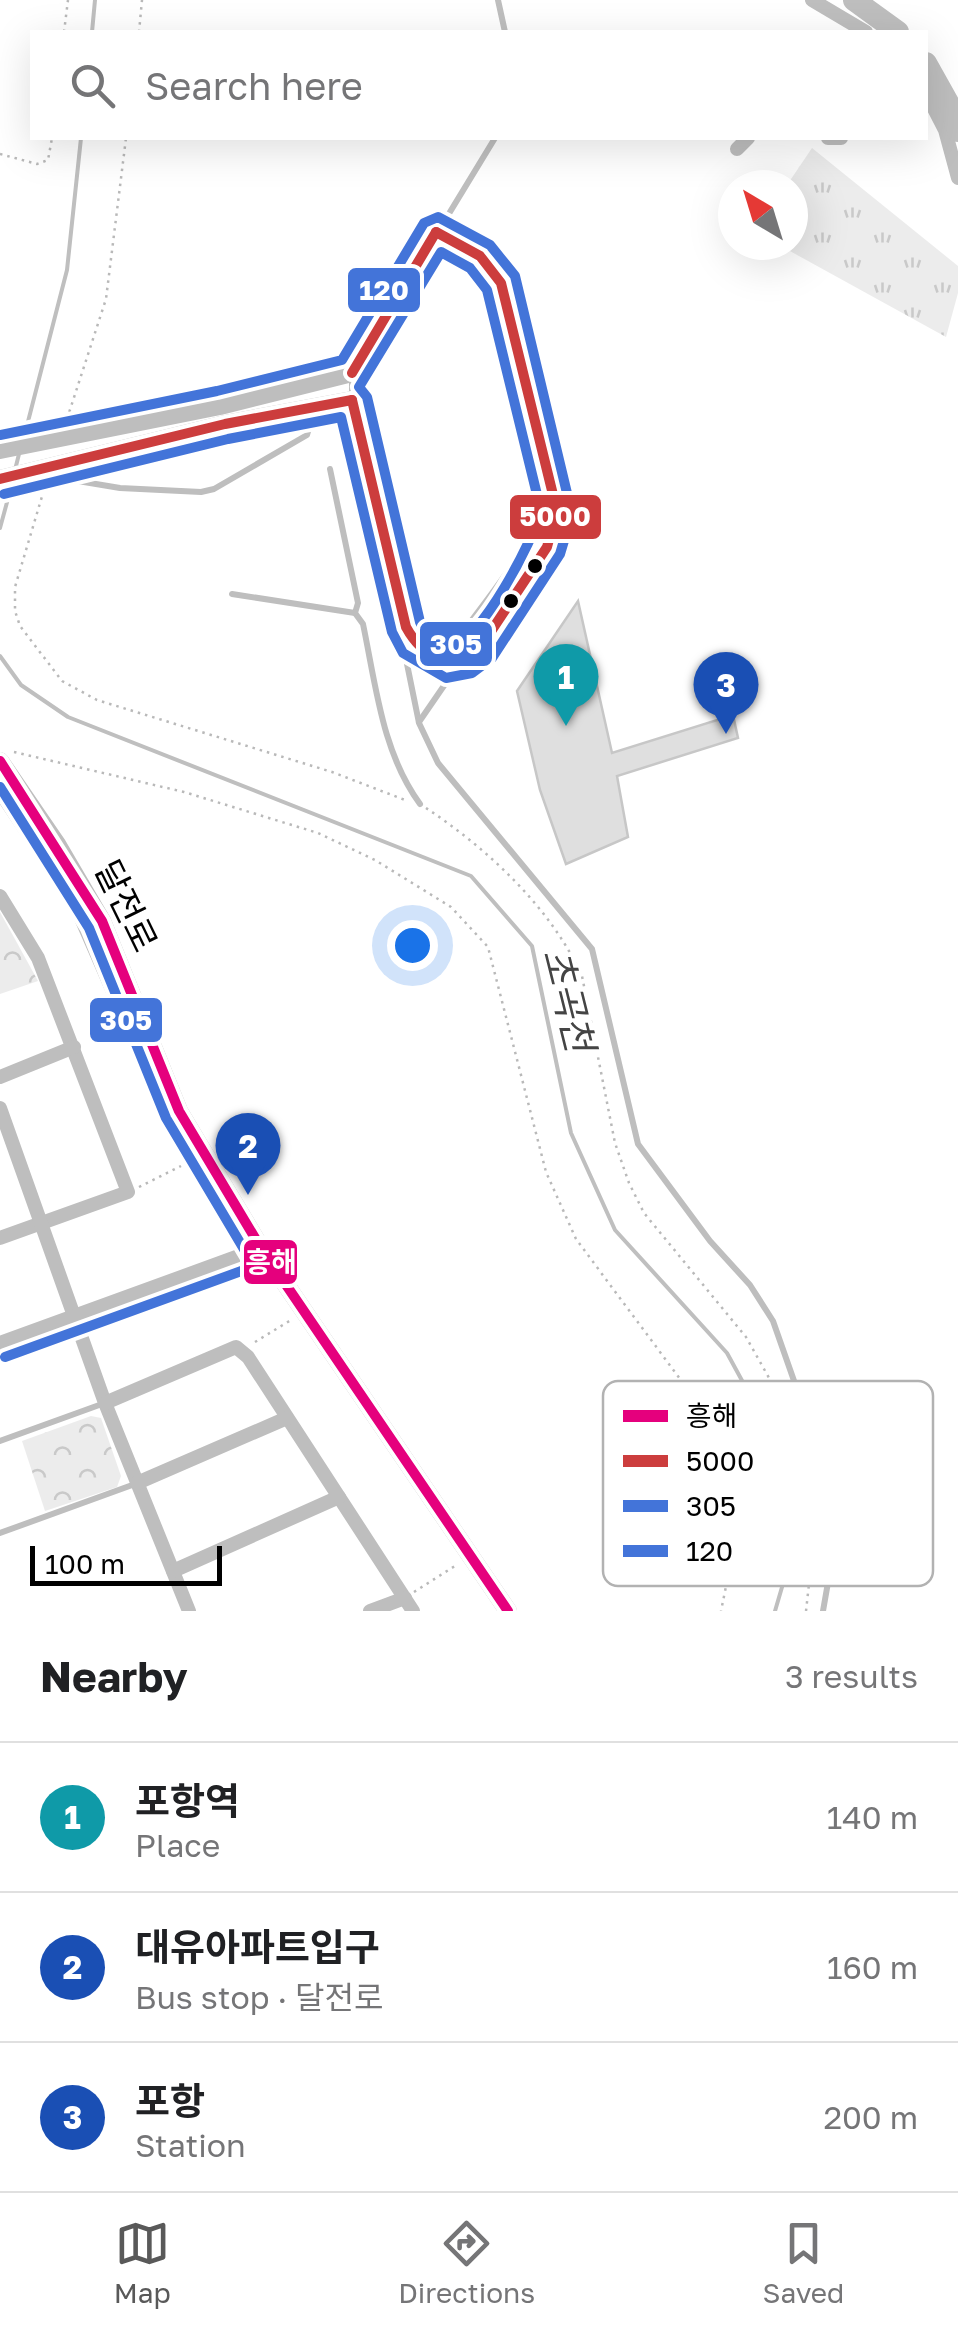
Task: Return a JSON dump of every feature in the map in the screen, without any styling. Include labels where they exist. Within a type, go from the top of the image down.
[{"type":"highway","points":[[854,0],[895,30]]},
{"type":"highway","points":[[928,67],[950,106],[958,131]]},
{"type":"street","points":[[812,0],[863,30]]},
{"type":"street","points":[[928,99],[945,130],[958,178]]},
{"type":"street","points":[[736,149],[746,140]]},
{"type":"street","points":[[0,450],[352,373]]},
{"type":"street","points":[[0,479],[315,405],[352,400]]},
{"type":"street","name":"달전로","points":[[0,761],[57,844],[102,921],[179,1111],[261,1248],[508,1611]]},
{"type":"street","name":"달전로","points":[[0,788],[97,941],[166,1112],[243,1235],[261,1248]]},
{"type":"street","points":[[0,1238],[128,1192],[38,958],[1,900]]},
{"type":"street","points":[[0,1077],[74,1047]]},
{"type":"street","points":[[0,1108],[105,1404],[189,1611]]},
{"type":"street","points":[[0,1343],[261,1248]]},
{"type":"street","points":[[105,1404],[236,1347],[288,1418],[409,1604],[370,1611]]},
{"type":"street","points":[[138,1483],[288,1418]]},
{"type":"street","points":[[173,1571],[339,1497]]},
{"type":"lane","points":[[498,0],[505,30]]},
{"type":"lane","points":[[436,232],[480,256],[501,283],[566,549],[492,659],[475,674],[452,674],[430,666],[411,638],[352,400],[352,373],[436,232],[494,140]]},
{"type":"lane","points":[[65,466],[78,481],[120,488],[214,489],[307,436],[315,405]]},
{"type":"lane","points":[[330,469],[358,603],[355,613]]},
{"type":"lane","points":[[401,609],[420,634],[434,642],[446,642],[462,633],[546,504],[548,478]]},
{"type":"lane","points":[[411,638],[447,663],[465,660],[480,648],[547,547],[557,511]]},
{"type":"lane","points":[[232,594],[355,613],[363,624],[396,767],[420,804]]},
{"type":"lane","points":[[411,638],[408,664],[419,723],[438,763],[592,948],[638,1144],[710,1241],[750,1285],[773,1321],[794,1381]]},
{"type":"lane","points":[[419,723],[426,706],[452,674]]},
{"type":"lane","points":[[0,1442],[105,1404]]},
{"type":"lane","points":[[0,1533],[138,1483]]},
{"type":"lane","points":[[824,1611],[828,1586]]},
{"type":"path","points":[[64,30],[68,0]]},
{"type":"path","points":[[139,30],[142,0]]},
{"type":"path","points":[[0,154],[38,164],[48,160],[52,140]]},
{"type":"path","points":[[70,432],[106,298],[126,140]]},
{"type":"path","points":[[46,483],[15,587],[15,611],[20,626],[62,681],[97,700],[332,772],[383,795],[420,804],[496,863],[571,951],[582,976],[614,1143],[629,1184],[644,1213],[746,1337],[772,1381]]},
{"type":"path","points":[[0,748],[184,792],[318,833],[375,860],[451,907],[488,947],[546,1172],[576,1239],[682,1381]]},
{"type":"path","points":[[128,1192],[181,1166]]},
{"type":"path","points":[[241,1351],[291,1320]]},
{"type":"path","points":[[409,1604],[458,1564]]},
{"type":"path","points":[[721,1611],[726,1586]]},
{"type":"path","points":[[806,1611],[809,1586]]},
{"type":"green space","points":[[812,148],[958,266],[958,293],[946,337],[806,260],[808,170],[797,170]]},
{"type":"green space","points":[[0,912],[38,981],[0,994]]},
{"type":"green space","points":[[91,1416],[101,1418],[121,1476],[117,1487],[45,1511],[22,1441]]},
{"type":"building","points":[[578,601],[612,753],[733,715],[738,738],[617,776],[628,837],[566,864],[540,790],[517,691]]},
{"type":"waterway","name":"초곡천","points":[[92,30],[95,0]]},
{"type":"waterway","name":"초곡천","points":[[23,441],[67,270],[81,140]]},
{"type":"waterway","name":"초곡천","points":[[15,470],[20,450]]},
{"type":"waterway","name":"초곡천","points":[[0,528],[12,484]]},
{"type":"waterway","name":"초곡천","points":[[0,656],[21,685],[68,717],[471,876],[532,946],[571,1133],[615,1230],[727,1353],[742,1381]]},
{"type":"waterway","name":"초곡천","points":[[775,1611],[782,1586]]},
{"type":"transit line","name":"120","points":[[0,435],[217,391],[342,360],[424,223],[438,217],[490,245],[515,276],[572,514],[560,554],[492,658],[472,673],[446,678],[403,653],[392,632],[341,417],[228,439],[4,494]]},
{"type":"transit line","name":"5000","points":[[352,373],[436,232]]},
{"type":"transit line","name":"5000","points":[[352,400],[406,627],[420,646],[438,657],[469,654],[480,648],[547,547],[557,511],[501,283],[480,256],[436,232]]},
{"type":"transit line","name":"305","points":[[441,252],[470,268],[487,290],[541,511],[528,544],[490,609],[476,628],[450,647],[425,632],[420,622],[367,397],[359,387],[441,252]]},
{"type":"transit line","name":"5000","points":[[0,479],[225,424],[352,400]]},
{"type":"transit line","name":"흥해","points":[[0,761],[102,921],[179,1111],[261,1248],[508,1611]]},
{"type":"transit line","name":"305","points":[[0,787],[89,928],[166,1118],[248,1256]]},
{"type":"transit line","name":"305","points":[[5,1357],[266,1262]]},
{"type":"place","name":"포항역","points":[[566,726]]},
{"type":"place","name":"포항","points":[[726,734]]},
{"type":"place","name":"대유아파트입구","points":[[248,1195]]}]
